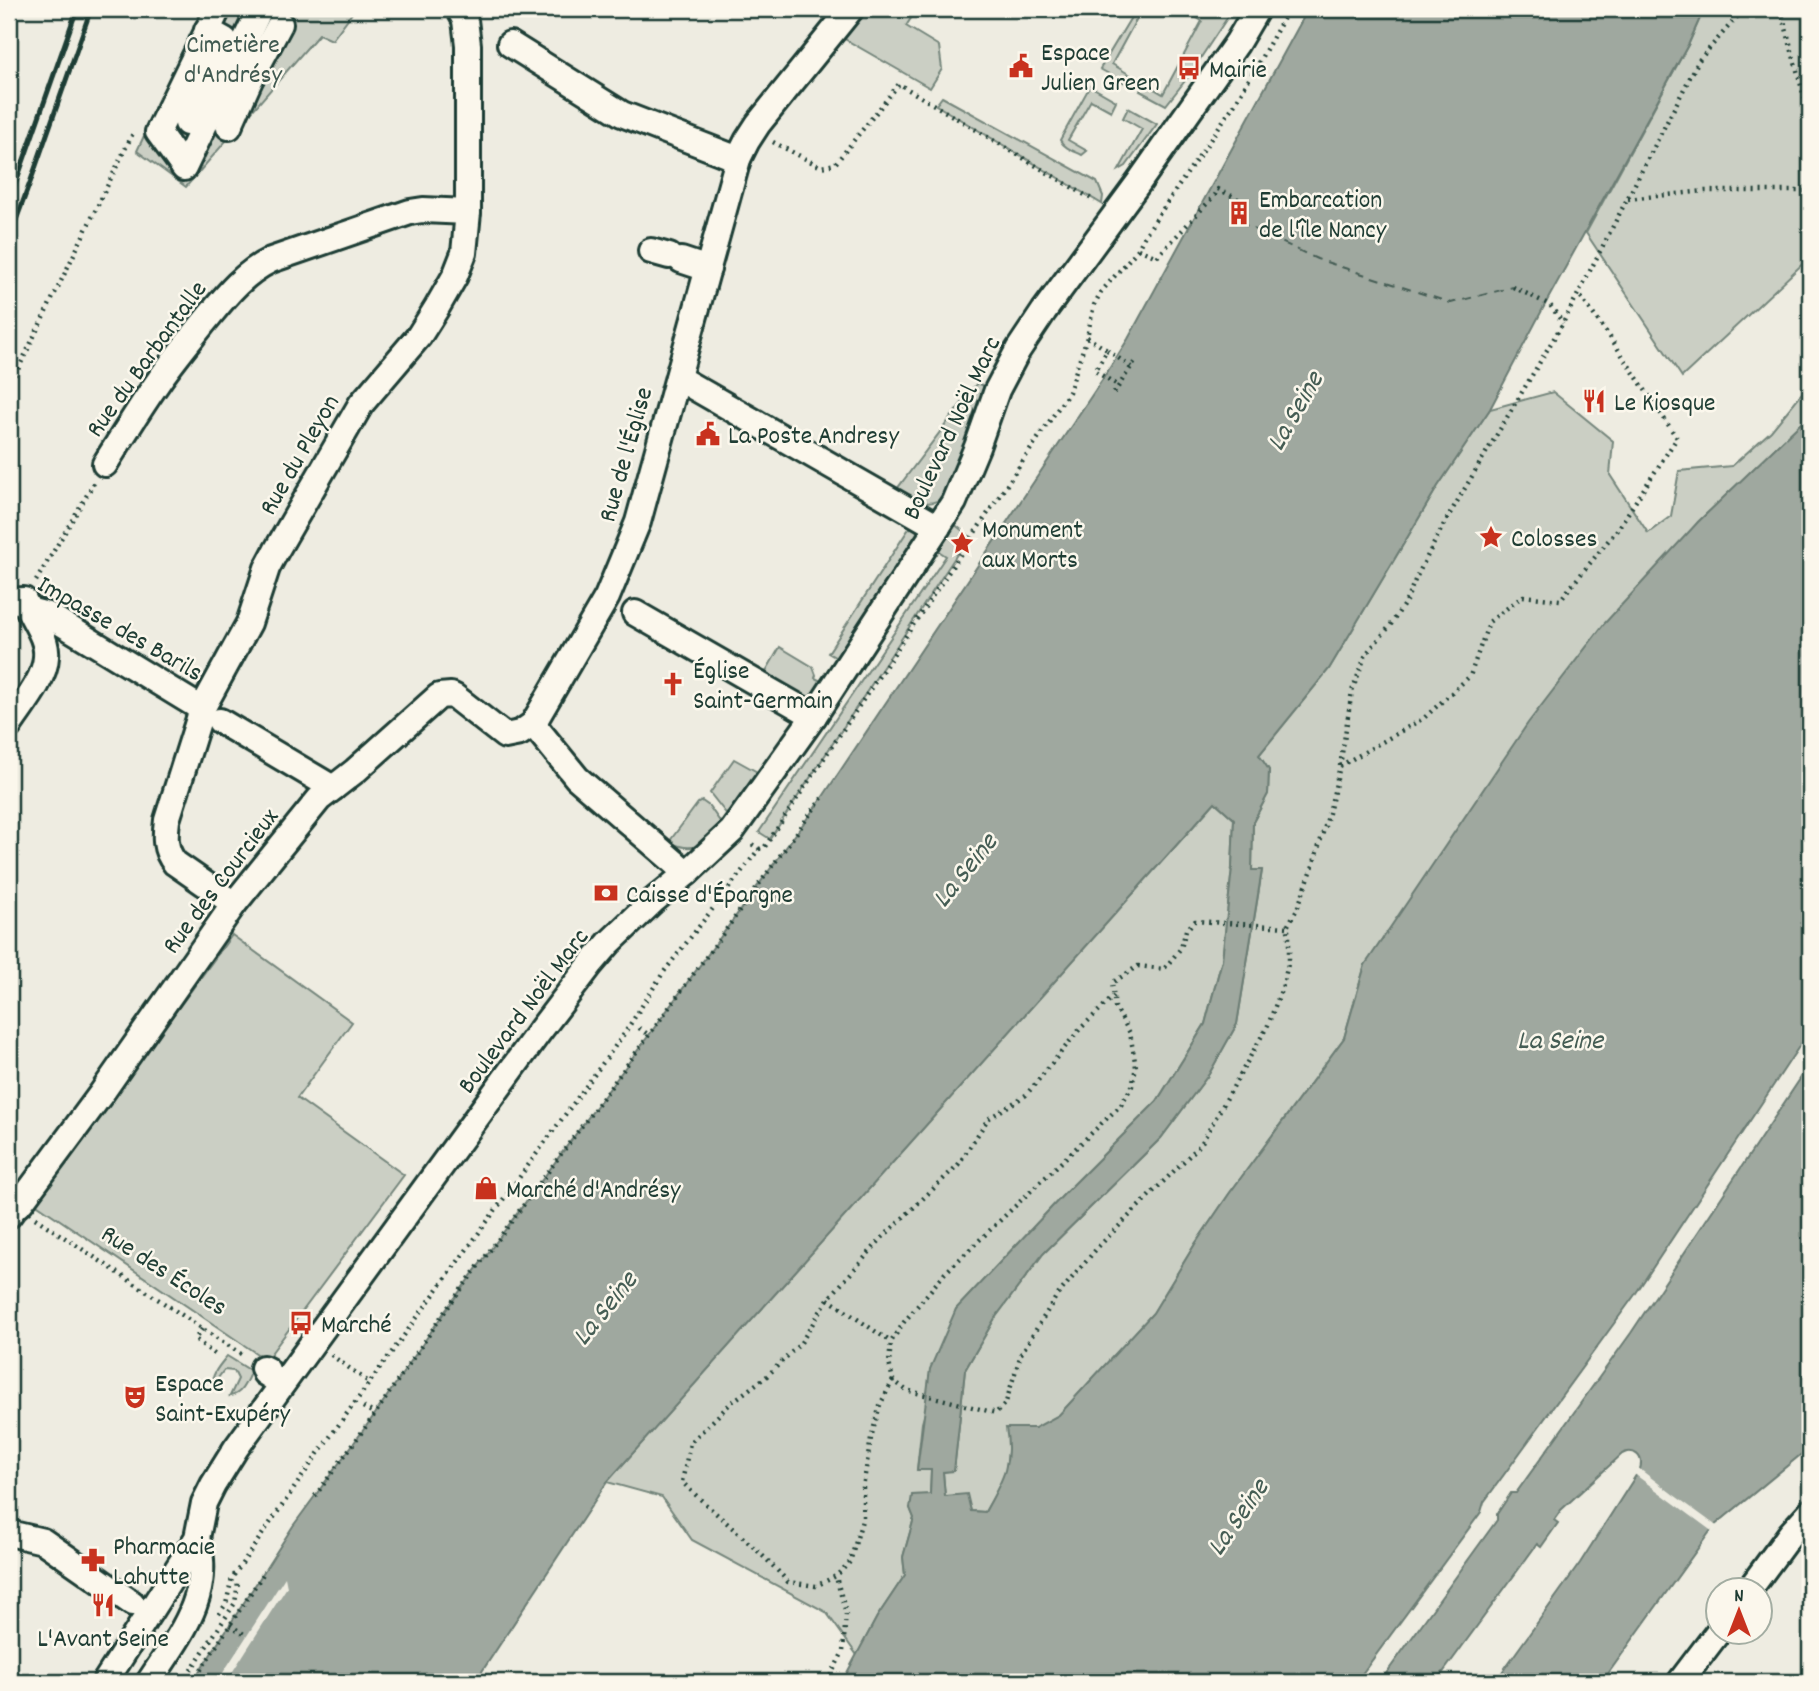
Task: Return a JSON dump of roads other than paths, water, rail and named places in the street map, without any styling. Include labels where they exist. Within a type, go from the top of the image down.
[{"type":"street","points":[[229,127],[284,16],[253,9],[217,26],[173,153],[184,168],[253,9]]},
{"type":"street","name":"Rue de l'Église","points":[[533,724],[607,597],[638,522],[738,159],[758,124],[851,9]]},
{"type":"street","name":"Boulevard Noël Marc","points":[[106,1682],[197,1538],[204,1503],[236,1448],[539,1032],[609,943],[732,831],[814,716],[958,493],[997,390],[1018,350],[1242,36],[1257,9]]},
{"type":"street","points":[[462,14],[498,40],[622,114],[738,159]]},
{"type":"street","name":"Rue du Pleyon","points":[[234,904],[175,863],[168,855],[167,820],[249,623],[267,568],[349,422],[361,404],[419,337],[464,253],[468,212],[468,45],[462,14]]},
{"type":"street","name":"Rue du Barbantalle","points":[[105,464],[176,357],[230,290],[258,266],[398,215],[423,210],[468,212]]},
{"type":"street","points":[[667,256],[708,269]]},
{"type":"street","points":[[678,378],[938,527]]},
{"type":"street","points":[[9,726],[41,676],[47,656],[42,636],[21,604]]},
{"type":"street","name":"Impasse des Barils","points":[[21,604],[48,615],[333,788]]},
{"type":"street","points":[[635,613],[814,716]]},
{"type":"street","name":"Rue des Courcieux","points":[[10,1209],[21,1202],[101,1094],[234,904],[319,799],[355,771],[439,696],[455,697],[505,736],[520,733],[533,724]]},
{"type":"street","points":[[533,724],[578,778],[687,873]]},
{"type":"street","points":[[258,1365],[282,1384]]},
{"type":"street","points":[[1759,1576],[1810,1512]]},
{"type":"street","points":[[9,1533],[43,1541],[132,1603]]},
{"type":"street","name":"Boulevard Noël Marc","points":[[149,1682],[187,1622],[197,1601],[202,1556],[197,1538]]},
{"type":"street","points":[[1680,1682],[1707,1646]]},
{"type":"water","name":"La Seine","points":[[1308,9],[1704,9],[1689,43],[1490,409],[1438,486],[1329,669],[1259,755],[1269,770],[1268,794],[1253,822],[1252,870],[1262,870],[1237,1024],[1209,1074],[1161,1138],[1043,1254],[995,1318],[965,1370],[954,1471],[943,1472],[945,1496],[967,1494],[971,1511],[985,1512],[1001,1481],[1007,1462],[1006,1428],[1035,1428],[1059,1415],[1153,1313],[1229,1194],[1344,1038],[1365,965],[1528,723],[1604,624],[1698,522],[1810,416],[1810,1030],[1634,1296],[1356,1682],[842,1682],[877,1617],[905,1575],[903,1557],[914,1518],[910,1508],[912,1495],[930,1494],[931,1470],[917,1470],[930,1369],[956,1309],[1066,1192],[1157,1101],[1205,1024],[1222,960],[1232,868],[1234,819],[1215,802],[607,1482],[475,1682],[193,1682],[293,1526],[375,1414],[443,1314],[822,798],[1102,380],[1128,339]]},
{"type":"water","points":[[1810,1064],[1810,1447],[1714,1526],[1602,1682],[1495,1682],[1580,1563],[1640,1469],[1641,1460],[1637,1454],[1630,1452],[1622,1454],[1561,1510],[1554,1520],[1558,1523],[1541,1547],[1537,1544],[1436,1682],[1380,1682],[1497,1520],[1497,1514],[1511,1493],[1516,1493],[1631,1333]]},
{"type":"railway","points":[[9,202],[77,9]]},
{"type":"railway","points":[[9,239],[91,9]]},
{"type":"place","name":"Espace Julien Green","points":[[1021,66]]},
{"type":"place","name":"Mairie","points":[[1189,68]]},
{"type":"place","name":"Embarcation de l'île Nancy","points":[[1239,213]]},
{"type":"place","name":"Le Kiosque","points":[[1594,401]]},
{"type":"place","name":"La Poste Andresy","points":[[708,434]]},
{"type":"place","name":"Colosses","points":[[1491,537]]},
{"type":"place","name":"Monument aux Morts","points":[[962,543]]},
{"type":"place","name":"Église Saint-Germain","points":[[673,684]]},
{"type":"place","name":"Caisse d'Épargne","points":[[606,893]]},
{"type":"place","name":"Marché d'Andrésy","points":[[486,1188]]},
{"type":"place","name":"Marché","points":[[301,1323]]},
{"type":"place","name":"Espace Saint-Exupéry","points":[[135,1397]]},
{"type":"place","name":"Pharmacie Lahutte","points":[[93,1560]]},
{"type":"place","name":"L'Avant Seine","points":[[103,1605]]},
{"type":"park label","name":"Cimetière d'Andrésy","points":[[233,58]]}]
